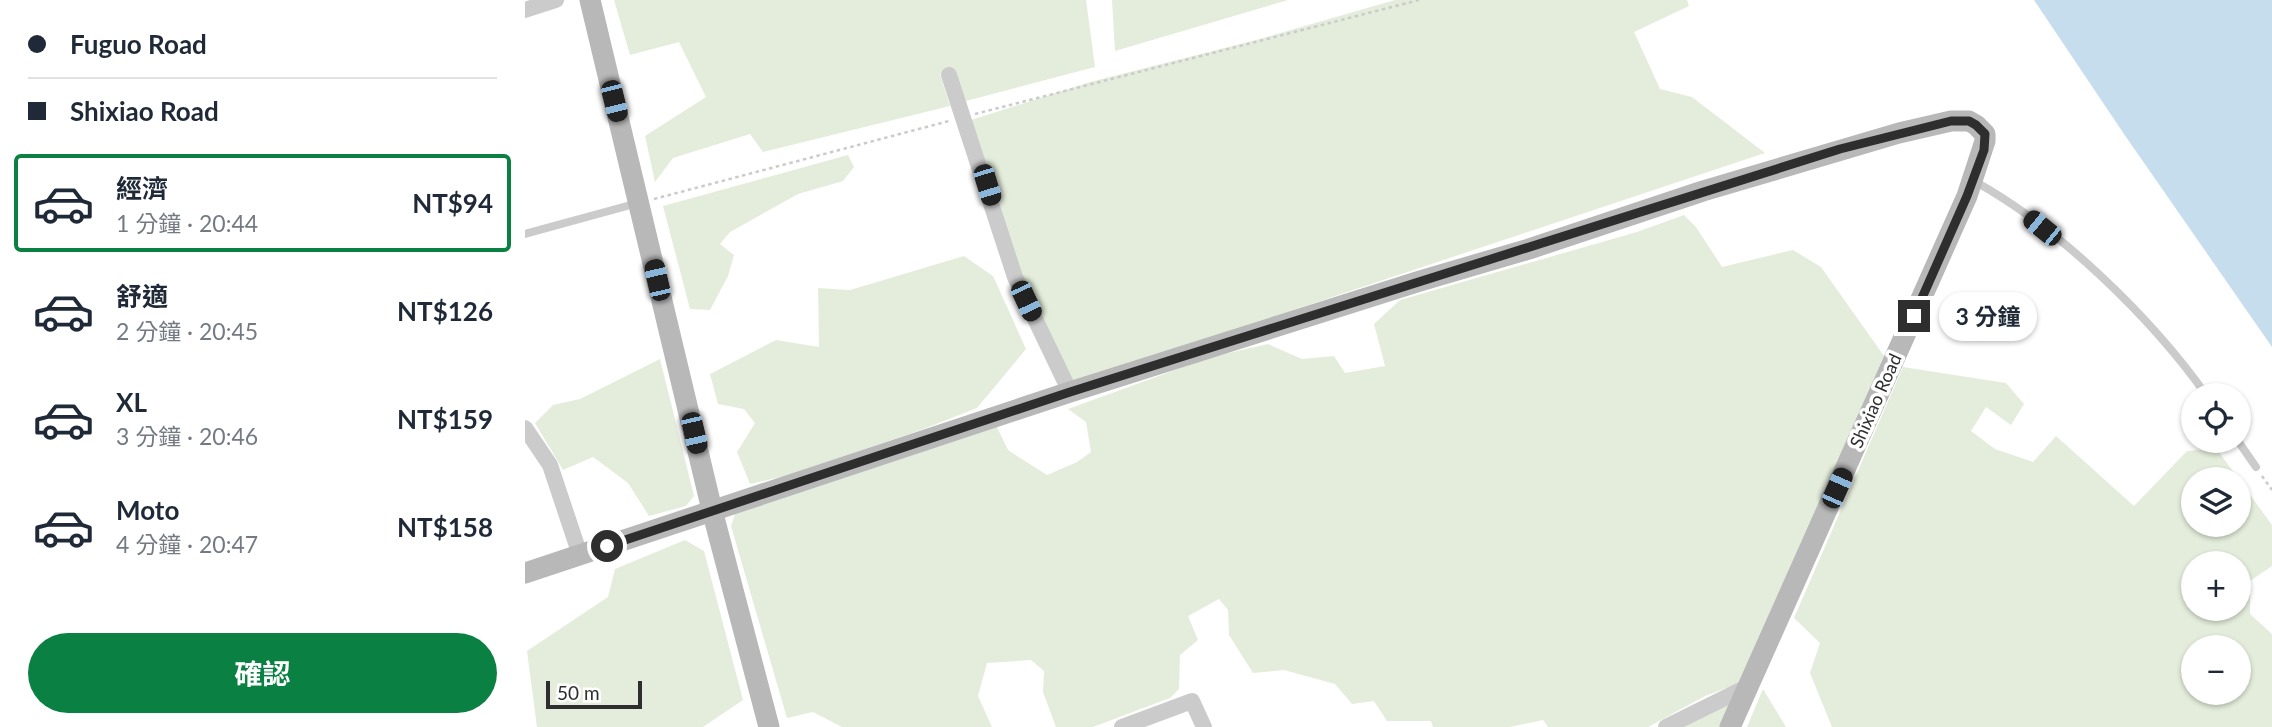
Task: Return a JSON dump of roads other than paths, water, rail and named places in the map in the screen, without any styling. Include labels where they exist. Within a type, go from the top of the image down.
[{"type":"street","points":[[525,10],[556,0]]},
{"type":"street","points":[[590,0],[712,510],[769,727]]},
{"type":"street","points":[[525,573],[1070,392],[1016,277],[949,75]]},
{"type":"street","name":"Shixiao Road","points":[[1070,392],[1529,249],[1703,191],[1899,133],[1951,121],[1969,121],[1985,134],[1984,150],[1972,181],[1730,727]]},
{"type":"street","points":[[525,428],[550,465],[580,555]]},
{"type":"street","points":[[1666,727],[1749,686]]},
{"type":"street","points":[[1122,727],[1192,701],[1204,727]]},
{"type":"lane","points":[[1972,181],[2017,208],[2088,266],[2165,342],[2197,383]]},
{"type":"lane","points":[[525,233],[638,203]]},
{"type":"lane","points":[[2246,453],[2256,467]]},
{"type":"water","points":[[2034,0],[2272,0],[2272,347],[2124,134]]}]
